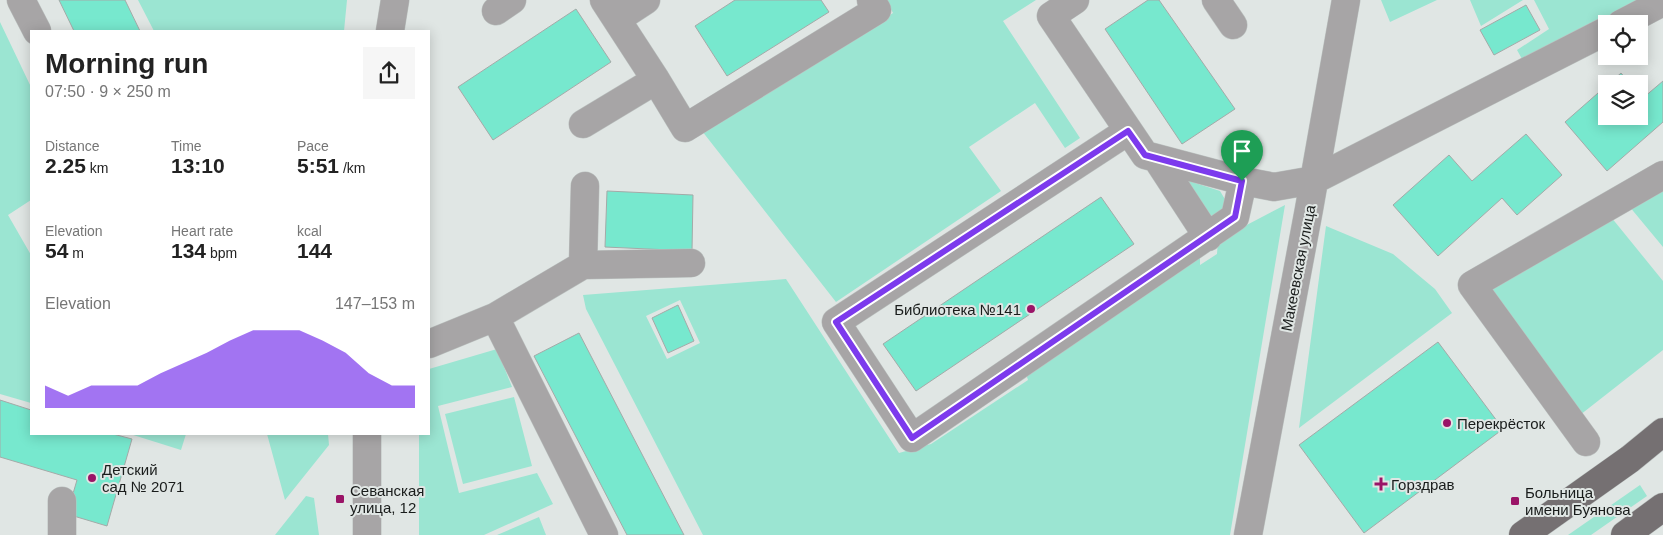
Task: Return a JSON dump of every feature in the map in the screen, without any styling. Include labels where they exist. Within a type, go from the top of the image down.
[{"type":"main road","points":[[1523,535],[1630,459],[1663,432]]},
{"type":"main road","points":[[1625,535],[1663,507]]},
{"type":"street","points":[[21,0],[36,30]]},
{"type":"street","points":[[390,30],[395,0]]},
{"type":"street","points":[[646,0],[610,9],[685,128],[877,10],[871,0]]},
{"type":"street","points":[[1075,0],[1051,16],[1145,155],[1242,181],[1274,187],[1314,180],[1598,35]]},
{"type":"street","points":[[1216,0],[1233,25]]},
{"type":"street","name":"Макеевская улица","points":[[1248,535],[1346,0]]},
{"type":"street","points":[[1638,15],[1663,2]]},
{"type":"street","points":[[583,124],[656,80]]},
{"type":"street","points":[[1128,131],[836,322],[912,438],[1235,217],[1242,181]]},
{"type":"street","points":[[1158,159],[1208,237]]},
{"type":"street","points":[[1586,442],[1472,285],[1663,174]]},
{"type":"street","points":[[583,265],[585,186]]},
{"type":"street","points":[[430,344],[495,317],[583,265],[691,264]]},
{"type":"street","points":[[495,317],[604,535]]},
{"type":"street","points":[[367,435],[368,535]]},
{"type":"street","points":[[62,501],[62,535]]},
{"type":"green space","points":[[138,0],[347,0],[344,30],[153,30]]},
{"type":"green space","points":[[886,0],[1036,0],[1003,21],[1080,138],[1065,148],[1035,103],[969,147],[1001,191],[836,302],[702,131],[893,13]]},
{"type":"green space","points":[[1381,0],[1437,0],[1390,22]]},
{"type":"green space","points":[[1470,0],[1523,0],[1481,26]]},
{"type":"green space","points":[[1534,0],[1643,0],[1612,15],[1598,15],[1598,22],[1522,59],[1517,50],[1549,29]]},
{"type":"green space","points":[[0,22],[30,85],[30,201],[8,215],[30,253],[30,403],[0,394]]},
{"type":"green space","points":[[1177,177],[1220,191],[1229,206],[1205,221]]},
{"type":"green space","points":[[1663,186],[1663,247],[1629,206]]},
{"type":"green space","points":[[1285,205],[1230,535],[703,535],[586,309],[583,295],[786,279],[899,453],[931,444],[1028,380],[1025,371],[1200,251],[1200,265],[1217,254],[1218,240]],"holes":[[[680,300],[700,343],[667,359],[646,316]]]},
{"type":"green space","points":[[1611,217],[1663,281],[1663,350],[1580,415],[1487,286]]},
{"type":"green space","points":[[1326,226],[1393,254],[1435,289],[1452,313],[1299,428]]},
{"type":"green space","points":[[497,349],[512,387],[438,406],[459,493],[537,473],[553,504],[484,535],[419,535],[419,435],[430,435],[430,369]]},
{"type":"green space","points":[[514,397],[532,466],[463,484],[445,414]]},
{"type":"green space","points":[[133,435],[186,435],[181,450]]},
{"type":"green space","points":[[267,435],[328,435],[329,445],[285,500]]},
{"type":"green space","points":[[1640,485],[1647,496],[1591,535],[1568,535]]},
{"type":"green space","points":[[306,496],[314,498],[319,535],[275,535]]},
{"type":"green space","points":[[539,517],[546,535],[497,535]]},
{"type":"building","points":[[59,0],[125,0],[140,30],[74,30]]},
{"type":"building","points":[[735,0],[821,0],[829,12],[727,76],[695,26]]},
{"type":"building","points":[[1148,0],[1159,0],[1235,109],[1182,144],[1105,29]]},
{"type":"building","points":[[1526,5],[1540,30],[1494,55],[1480,30]]},
{"type":"building","points":[[576,9],[611,62],[493,140],[458,87]]},
{"type":"building","points":[[1663,81],[1663,122],[1607,171],[1565,122],[1598,93],[1598,125],[1648,125],[1648,94]]},
{"type":"building","points":[[1526,134],[1562,175],[1517,215],[1502,198],[1438,256],[1393,205],[1449,155],[1472,181]]},
{"type":"building","points":[[607,191],[693,195],[692,251],[605,247]]},
{"type":"building","points":[[1101,197],[1134,244],[916,391],[883,344]]},
{"type":"building","points":[[678,305],[694,341],[668,353],[652,318]]},
{"type":"building","points":[[579,333],[684,535],[627,535],[534,356]]},
{"type":"building","points":[[1438,342],[1503,429],[1364,533],[1299,445]]},
{"type":"building","points":[[0,400],[30,410],[30,435],[117,435],[132,439],[107,526],[67,514],[77,480],[0,457]]},
{"type":"place","name":"Библиотека №141","points":[[1031,309]]},
{"type":"place","name":"Перекрёсток","points":[[1447,423]]},
{"type":"place","name":"Детский сад № 2071","points":[[92,478]]},
{"type":"place","name":"Горздрав","points":[[1381,484]]},
{"type":"place","name":"Севанская улица, 12","points":[[340,499]]},
{"type":"place","name":"Больница имени Буянова","points":[[1515,501]]},
{"type":"route","points":[[1128,131],[1145,155],[1242,181],[1235,217],[912,438],[836,322],[1128,131]]}]
